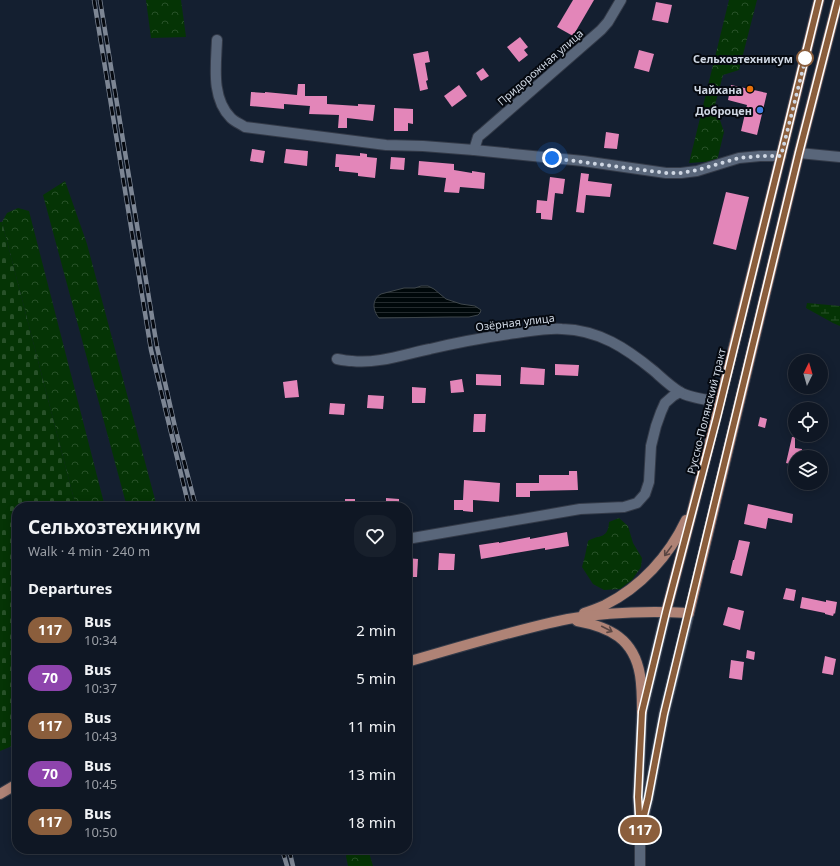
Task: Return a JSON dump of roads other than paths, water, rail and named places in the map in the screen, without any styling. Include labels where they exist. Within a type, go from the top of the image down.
[{"type":"main road","name":"Русско-Полянский тракт","points":[[666,612],[698,492],[819,0]]},
{"type":"main road","name":"Русско-Полянский тракт","points":[[689,613],[799,153],[838,0]]},
{"type":"main road","points":[[570,619],[605,605],[632,588],[646,576],[661,561],[672,546],[698,492]]},
{"type":"main road","points":[[412,661],[530,628],[570,619],[610,614],[666,612],[689,613]]},
{"type":"main road","points":[[570,619],[600,626],[615,633],[628,646],[636,658],[640,675],[642,712]]},
{"type":"main road","points":[[0,794],[12,787]]},
{"type":"street","name":"Придорожная улица","points":[[474,150],[478,137],[601,30],[608,22],[621,0]]},
{"type":"street","points":[[217,40],[216,86],[219,99],[232,119],[245,127],[386,145],[474,150],[583,161],[666,173],[681,173],[697,170],[739,158],[781,156]]},
{"type":"street","points":[[799,153],[840,158]]},
{"type":"street","name":"Озёрная улица","points":[[337,359],[375,361],[483,338],[561,328],[596,335],[614,342],[634,355],[680,392],[702,399],[720,402]]},
{"type":"street","points":[[412,537],[580,509],[624,508],[637,503],[645,494],[649,482],[652,446],[656,426],[661,412],[666,403],[680,392]]},
{"type":"street","name":"Русско-Полянский тракт","points":[[640,866],[638,797],[642,712],[666,612]]},
{"type":"street","name":"Русско-Полянский тракт","points":[[640,831],[648,799],[664,714],[689,613]]},
{"type":"railway","points":[[94,0],[151,350],[188,502]]},
{"type":"railway","points":[[100,0],[157,347],[175,427],[195,502]]},
{"type":"railway","points":[[283,854],[287,866]]},
{"type":"railway","points":[[290,854],[293,866]]},
{"type":"place","name":"Сельхозтехникум","points":[[805,58]]},
{"type":"place","name":"Чайхана","points":[[750,89]]},
{"type":"place","name":"Доброцен","points":[[760,110]]}]
